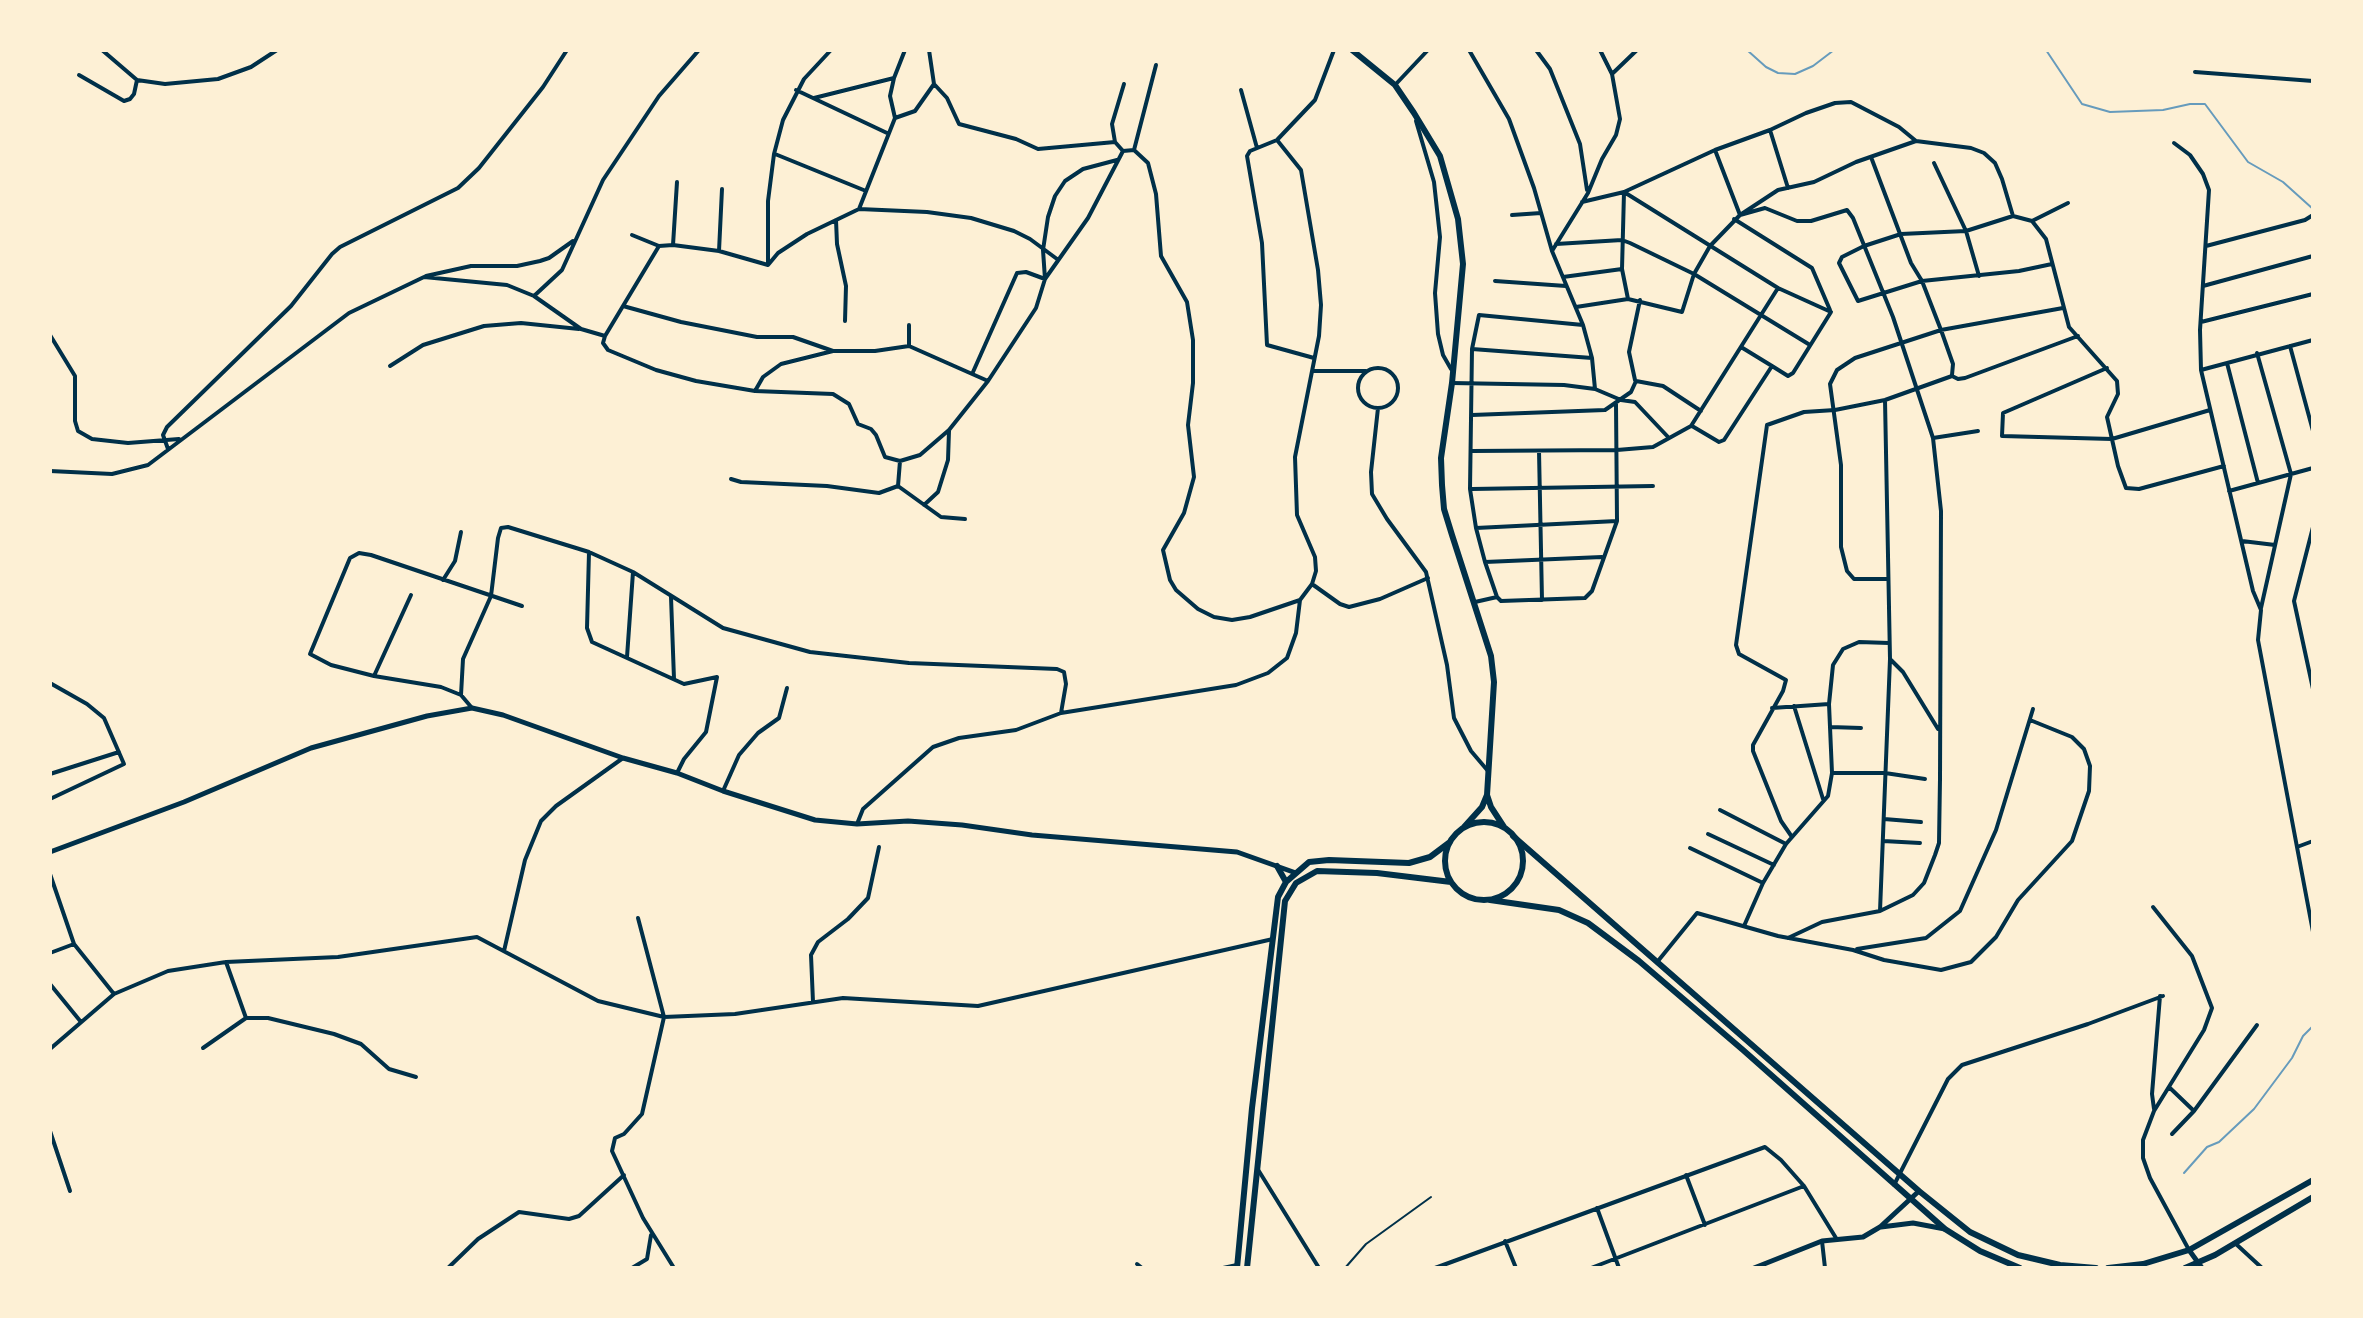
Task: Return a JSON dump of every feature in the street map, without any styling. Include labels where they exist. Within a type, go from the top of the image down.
[{"type":"main road","points":[[1237,1267],[1278,897],[1286,882],[1309,862],[1409,863],[1430,857],[1464,827],[1482,807],[1487,795],[1494,682],[1491,656],[1444,509],[1442,485],[1441,458],[1452,383],[1463,264],[1458,219],[1440,156],[1414,113],[1395,85],[1352,50]]},
{"type":"main road","points":[[1487,795],[1505,829],[1919,1191],[1970,1232],[2018,1255],[2060,1265],[2096,1268]]},
{"type":"main road","points":[[1464,827],[1485,822],[1505,829]]},
{"type":"main road","points":[[1490,900],[1511,889],[1522,869],[1523,857],[1513,836]]},
{"type":"main road","points":[[1450,842],[1445,863],[1451,882]]},
{"type":"main road","points":[[1277,866],[1286,882]]},
{"type":"main road","points":[[1247,1268],[1285,901],[1296,883],[1317,871],[1377,873],[1451,882],[1470,897],[1559,910],[1588,923],[1639,961],[1743,1050],[1945,1229],[1980,1251],[2020,1268]]},
{"type":"main road","points":[[2108,1268],[2143,1264],[2189,1250],[2313,1180]]},
{"type":"main road","points":[[2185,1268],[2200,1266],[2313,1197]]},
{"type":"street","points":[[102,50],[137,80],[165,84],[218,79],[251,67],[277,50]]},
{"type":"street","points":[[168,449],[163,435],[177,415],[291,306],[340,247],[458,188],[479,168],[543,87],[567,50]]},
{"type":"street","points":[[534,296],[562,270],[603,180],[659,96],[699,50]]},
{"type":"street","points":[[768,265],[768,201],[774,154],[783,120],[796,90],[831,50]]},
{"type":"street","points":[[859,209],[895,118],[890,96],[905,50]]},
{"type":"street","points":[[929,50],[934,84],[947,98],[955,119],[963,126],[1016,139],[1038,149],[1115,142]]},
{"type":"street","points":[[1314,358],[1267,345],[1262,243],[1247,156],[1250,151],[1277,140],[1315,100],[1334,50]]},
{"type":"street","points":[[1395,85],[1428,50]]},
{"type":"street","points":[[1469,50],[1509,119],[1552,251],[1583,325],[1592,358],[1595,389]]},
{"type":"street","points":[[1536,50],[1550,69],[1580,144],[1588,193]]},
{"type":"street","points":[[1552,251],[1588,193],[1616,135],[1620,119],[1612,74],[1600,50]]},
{"type":"street","points":[[1612,74],[1637,50]]},
{"type":"street","points":[[1134,150],[1156,65]]},
{"type":"street","points":[[2195,72],[2313,81]]},
{"type":"street","points":[[79,75],[124,101],[134,94],[137,80]]},
{"type":"street","points":[[812,99],[894,78]]},
{"type":"street","points":[[895,118],[915,111],[934,84]]},
{"type":"street","points":[[1123,151],[1115,142],[1112,124],[1124,84]]},
{"type":"street","points":[[796,90],[887,133]]},
{"type":"street","points":[[1241,90],[1257,148]]},
{"type":"street","points":[[1582,202],[1624,192],[1715,150],[1835,103],[1851,102],[1899,127],[1916,141]]},
{"type":"street","points":[[1414,113],[1434,182],[1440,237],[1435,293],[1438,334],[1443,355],[1453,372]]},
{"type":"street","points":[[1770,130],[1788,188]]},
{"type":"street","points":[[857,824],[863,809],[933,747],[959,738],[1016,730],[1061,713],[1215,690],[1268,673],[1287,658],[1296,633],[1300,600],[1312,584],[1316,571],[1315,557],[1297,515],[1295,472],[1302,411],[1319,336],[1321,305],[1301,170],[1277,140]]},
{"type":"street","points":[[1576,307],[1628,299],[1682,312],[1694,274],[1710,246],[1734,219],[1778,190],[1814,182],[1916,141],[1971,148],[1984,153],[1995,163],[2013,216]]},
{"type":"street","points":[[2174,143],[2190,155],[2209,190],[2201,370],[2253,591],[2261,610]]},
{"type":"street","points":[[1123,151],[1134,150],[1148,163],[1156,194],[1161,256],[1184,293],[1193,333],[1193,383],[1188,425],[1194,477],[1184,513],[1163,550],[1170,580],[1176,590],[1198,609],[1214,617],[1232,620],[1300,600]]},
{"type":"street","points":[[1715,150],[1740,215]]},
{"type":"street","points":[[659,246],[605,336],[603,343],[608,350],[644,366],[696,381],[755,391],[833,394],[849,404],[858,424],[871,429],[876,435],[885,457],[900,461],[920,455],[949,430],[988,381],[1036,308],[1045,279],[1088,218],[1123,151]]},
{"type":"street","points":[[774,154],[866,191]]},
{"type":"street","points":[[1871,157],[1911,263],[1922,281],[1941,330],[1953,364],[1952,376]]},
{"type":"street","points":[[1045,279],[1043,250],[1055,196],[1065,181],[1083,169],[1117,160]]},
{"type":"street","points":[[1934,163],[1966,231],[1979,276]]},
{"type":"street","points":[[673,245],[677,182]]},
{"type":"street","points":[[719,251],[722,189]]},
{"type":"street","points":[[1624,192],[1622,269],[1628,299]]},
{"type":"street","points":[[1624,192],[1778,288],[1831,312]]},
{"type":"street","points":[[2032,221],[2068,203]]},
{"type":"street","points":[[1740,215],[1765,208],[1797,221],[1811,221],[1847,210],[1853,218],[1902,342],[1933,438],[1941,511],[1939,843],[1924,883],[1913,895],[1880,911],[1822,922],[1788,938]]},
{"type":"street","points":[[768,265],[778,253],[807,234],[859,209],[927,212],[971,218],[1014,231],[1058,259]]},
{"type":"street","points":[[1512,215],[1541,213]]},
{"type":"street","points":[[2206,246],[2305,220],[2313,215]]},
{"type":"street","points":[[2052,264],[1979,276],[1922,281],[1858,301],[1839,263],[1842,257],[1864,246],[1901,234],[1966,231],[2013,216],[2032,221],[2046,239],[2069,327],[2117,381],[2119,389],[2107,417],[2124,482],[2131,489],[2224,466]]},
{"type":"street","points":[[1734,219],[1812,268],[1831,312]]},
{"type":"street","points":[[836,220],[837,244],[846,286],[845,321]]},
{"type":"street","points":[[632,235],[659,246],[719,251],[768,265]]},
{"type":"street","points":[[50,471],[112,474],[148,465],[349,313],[428,274],[471,266],[517,266],[540,261],[575,239]]},
{"type":"street","points":[[1556,244],[1622,240],[1694,274],[1810,345]]},
{"type":"street","points":[[2203,286],[2313,256]]},
{"type":"street","points":[[1563,277],[1622,269]]},
{"type":"street","points":[[973,373],[1017,273],[1026,272],[1045,279]]},
{"type":"street","points":[[424,277],[507,285],[534,296],[581,329]]},
{"type":"street","points":[[1495,281],[1566,286]]},
{"type":"street","points":[[1472,451],[1653,447],[1691,426],[1778,288]]},
{"type":"street","points":[[2201,322],[2313,294]]},
{"type":"street","points":[[1472,415],[1605,410],[1616,404],[1631,392],[1636,381],[1629,352],[1640,300]]},
{"type":"street","points":[[623,306],[681,322],[757,337],[793,337],[833,351]]},
{"type":"street","points":[[1888,579],[1854,579],[1847,571],[1841,547],[1841,465],[1830,384],[1837,370],[1855,358],[1941,330],[2063,308]]},
{"type":"street","points":[[1741,347],[1790,375],[1831,312]]},
{"type":"street","points":[[1583,325],[1481,313],[1472,349],[1470,489],[1485,562],[1501,601],[1585,598],[1592,591],[1617,521],[1616,404]]},
{"type":"street","points":[[390,366],[423,345],[484,326],[521,323],[581,329],[605,336]]},
{"type":"street","points":[[909,325],[909,346]]},
{"type":"street","points":[[50,335],[75,376],[75,421],[78,431],[92,439],[128,443],[181,439]]},
{"type":"street","points":[[1792,837],[1781,821],[1753,751],[1753,745],[1786,680],[1739,654],[1736,645],[1767,425],[1804,412],[1835,410],[1885,400],[1952,376],[1965,378],[2078,336]]},
{"type":"street","points":[[2201,370],[2313,340]]},
{"type":"street","points":[[755,391],[763,377],[781,364],[833,351],[875,351],[909,346],[988,381]]},
{"type":"street","points":[[2290,346],[2313,431]]},
{"type":"street","points":[[1472,349],[1592,358]]},
{"type":"street","points":[[2257,353],[2291,474],[2261,610],[2258,640],[2313,932]]},
{"type":"street","points":[[2227,363],[2258,483]]},
{"type":"street","points":[[1691,426],[1719,442],[1724,440],[1772,366]]},
{"type":"street","points":[[2107,368],[2003,413],[2003,438],[2112,439],[2210,410]]},
{"type":"street","points":[[1312,371],[1386,370],[1397,383],[1394,400],[1378,408],[1366,404],[1359,394],[1359,381],[1368,371]]},
{"type":"street","points":[[1636,381],[1663,386],[1701,411]]},
{"type":"street","points":[[1452,383],[1564,385],[1595,389],[1621,400],[1635,402],[1669,438]]},
{"type":"street","points":[[1880,911],[1890,659],[1885,400]]},
{"type":"street","points":[[1378,408],[1371,472],[1372,494],[1422,564],[1428,578],[1447,665],[1454,718],[1471,751],[1488,771]]},
{"type":"street","points":[[924,505],[938,492],[948,460],[949,430]]},
{"type":"street","points":[[1933,438],[1978,431]]},
{"type":"street","points":[[1539,451],[1542,600]]},
{"type":"street","points":[[898,486],[900,461]]},
{"type":"street","points":[[2229,491],[2313,468]]},
{"type":"street","points":[[731,479],[879,493],[898,486]]},
{"type":"street","points":[[898,486],[941,517],[965,519]]},
{"type":"street","points":[[1470,489],[1653,486]]},
{"type":"street","points":[[1476,528],[1617,521]]},
{"type":"street","points":[[2313,527],[2294,601],[2313,689]]},
{"type":"street","points":[[461,695],[463,659],[491,596],[501,528],[518,529],[589,552],[633,572],[723,628],[810,652],[909,663],[1057,669],[1064,672],[1066,684],[1061,713]]},
{"type":"street","points":[[443,580],[455,561],[461,532]]},
{"type":"street","points":[[2242,541],[2275,545]]},
{"type":"street","points":[[589,552],[588,637],[592,642],[684,684],[717,677],[706,732],[677,773]]},
{"type":"street","points":[[472,708],[461,695],[441,687],[374,676],[331,665],[310,654],[350,558],[359,553],[371,555],[522,606]]},
{"type":"street","points":[[1485,562],[1602,557]]},
{"type":"street","points":[[627,657],[633,572]]},
{"type":"street","points":[[1312,584],[1349,607],[1380,599],[1428,578]]},
{"type":"street","points":[[374,676],[411,595]]},
{"type":"street","points":[[671,597],[674,679]]},
{"type":"street","points":[[1475,602],[1497,597]]},
{"type":"street","points":[[1744,926],[1763,883],[1786,844],[1828,796],[1832,773],[1829,704],[1833,665],[1843,649],[1859,642],[1889,643]]},
{"type":"street","points":[[1890,659],[1903,672],[1940,731]]},
{"type":"street","points":[[50,683],[87,704],[104,718],[124,764],[50,799]]},
{"type":"street","points":[[723,791],[739,755],[758,733],[779,718],[787,688]]},
{"type":"street","points":[[1772,708],[1829,704]]},
{"type":"street","points":[[1794,706],[1824,800]]},
{"type":"street","points":[[50,852],[184,802],[311,748],[427,716],[472,708],[503,715],[623,758],[815,820],[857,824],[908,821],[1237,852],[1296,873]]},
{"type":"street","points":[[1853,950],[1926,938],[1960,911],[1996,830],[2033,709]]},
{"type":"street","points":[[1658,961],[1697,913],[1884,960],[1941,970],[1971,962],[1991,944],[2018,900],[2072,841],[2089,791],[2090,766],[2084,749],[2072,737],[2030,720]]},
{"type":"street","points":[[1830,727],[1861,728]]},
{"type":"street","points":[[50,774],[119,752]]},
{"type":"street","points":[[504,951],[525,860],[541,821],[556,806],[605,774],[623,758]]},
{"type":"street","points":[[1832,773],[1885,773],[1925,779]]},
{"type":"street","points":[[1720,810],[1786,844]]},
{"type":"street","points":[[1884,819],[1921,822]]},
{"type":"street","points":[[1708,834],[1774,865]]},
{"type":"street","points":[[1883,841],[1920,843]]},
{"type":"street","points":[[2297,847],[2313,841]]},
{"type":"street","points":[[813,1002],[811,955],[818,942],[848,919],[868,898],[879,847]]},
{"type":"street","points":[[1690,848],[1763,883]]},
{"type":"street","points":[[50,874],[74,944],[114,994]]},
{"type":"street","points":[[2153,907],[2192,956],[2212,1008],[2204,1030],[2154,1111],[2143,1140],[2143,1158],[2150,1178],[2200,1266]]},
{"type":"street","points":[[638,918],[664,1017],[642,1114],[624,1134],[615,1138],[612,1151],[651,1233],[674,1268]]},
{"type":"street","points":[[50,1049],[114,994],[168,971],[226,962],[338,957],[477,937],[598,1001],[664,1017],[735,1014],[843,998],[978,1006],[1282,938]]},
{"type":"street","points":[[50,953],[74,944]]},
{"type":"street","points":[[226,962],[246,1018]]},
{"type":"street","points":[[50,984],[82,1023]]},
{"type":"street","points":[[1894,1185],[1948,1079],[1962,1065],[2162,996],[2152,1094],[2154,1111]]},
{"type":"street","points":[[203,1048],[246,1018],[268,1018],[361,1044],[389,1069],[416,1077]]},
{"type":"street","points":[[2172,1134],[2194,1111],[2257,1025]]},
{"type":"street","points":[[2170,1088],[2194,1111]]},
{"type":"street","points":[[50,1131],[70,1191]]},
{"type":"street","points":[[1435,1268],[1761,1148],[1773,1152],[1804,1186],[1836,1238]]},
{"type":"street","points":[[1257,1168],[1319,1268]]},
{"type":"street","points":[[448,1268],[478,1239],[519,1212],[569,1219],[579,1216],[624,1175]]},
{"type":"street","points":[[1686,1175],[1705,1225]]},
{"type":"street","points":[[1591,1268],[1804,1186]]},
{"type":"street","points":[[1754,1268],[1822,1241],[1860,1239],[1880,1227],[1919,1191]]},
{"type":"street","points":[[1597,1208],[1619,1268]]},
{"type":"street","points":[[1880,1227],[1913,1223],[1945,1229]]},
{"type":"street","points":[[632,1268],[647,1259],[651,1233]]},
{"type":"street","points":[[1505,1241],[1516,1268]]},
{"type":"street","points":[[1822,1241],[1825,1268]]},
{"type":"street","points":[[2236,1244],[2262,1268]]},
{"type":"street","points":[[1223,1268],[1237,1267]]},
{"type":"lane","points":[[1345,1268],[1366,1244],[1431,1197]]},
{"type":"waterway","points":[[1747,50],[1766,67],[1778,73],[1795,74],[1813,66],[1834,50]]},
{"type":"waterway","points":[[2046,50],[2082,104],[2110,112],[2163,110],[2205,104],[2248,162],[2283,182],[2313,209]]},
{"type":"waterway","points":[[2184,1173],[2207,1147],[2219,1142],[2254,1109],[2313,1026]]}]
